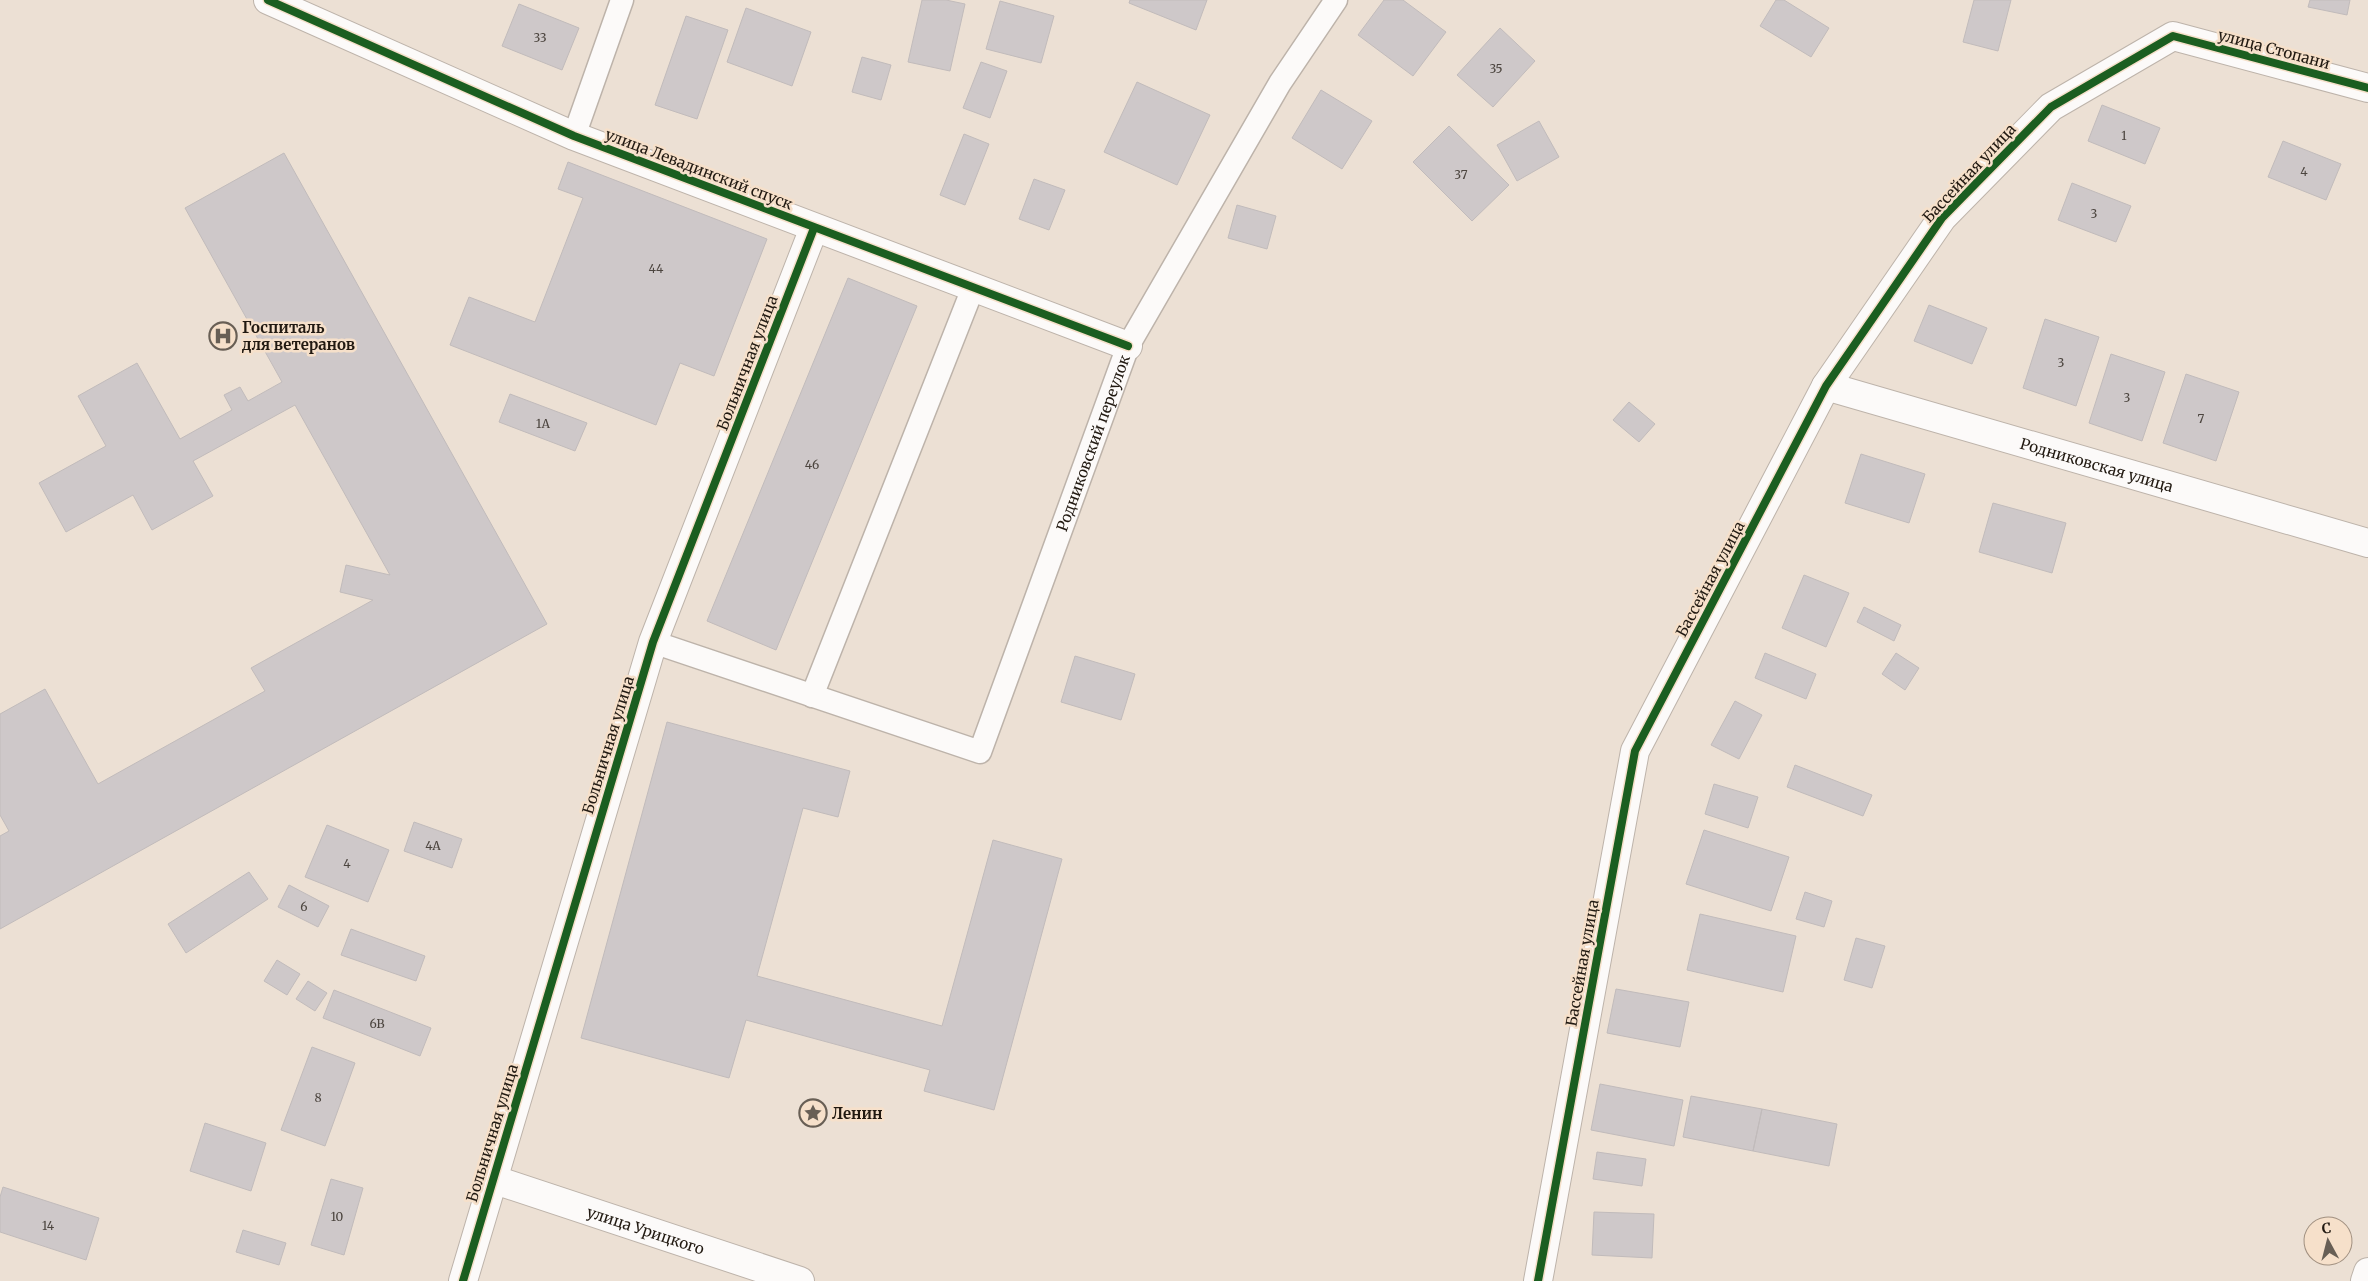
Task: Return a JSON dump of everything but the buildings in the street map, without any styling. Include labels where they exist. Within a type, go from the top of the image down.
[{"type":"street","name":"улица Левадинский спуск","points":[[268,0],[574,136],[1128,346]]},
{"type":"street","name":"улица Стопани","points":[[2173,36],[2368,88]]},
{"type":"street","name":"Бассейная улица","points":[[1538,1281],[1635,751],[1826,386],[1948,211],[2051,107],[2173,36]]},
{"type":"street","name":"Больничная улица","points":[[463,1281],[653,642],[814,228]]},
{"type":"street","name":"Родниковская улица","points":[[1826,386],[2368,543]]},
{"type":"street","name":"улица Урицкого","points":[[492,1179],[800,1281]]},
{"type":"street","points":[[2365,1281],[2368,1272]]},
{"type":"lane","points":[[574,136],[622,0]]},
{"type":"lane","name":"Родниковский переулок","points":[[812,696],[980,752],[1128,346],[1280,83],[1336,0]]},
{"type":"lane","points":[[653,642],[812,696],[973,288]]},
{"type":"cycle path","points":[[268,0],[574,136],[1128,346]]},
{"type":"cycle path","points":[[1538,1281],[1635,751],[1826,386],[1942,218],[2051,107],[2173,36],[2368,88]]},
{"type":"cycle path","points":[[463,1281],[653,642],[814,228]]},
{"type":"place","name":"Госпиталь для ветеранов","points":[[223,336]]},
{"type":"place","name":"Ленин","points":[[813,1113]]}]
